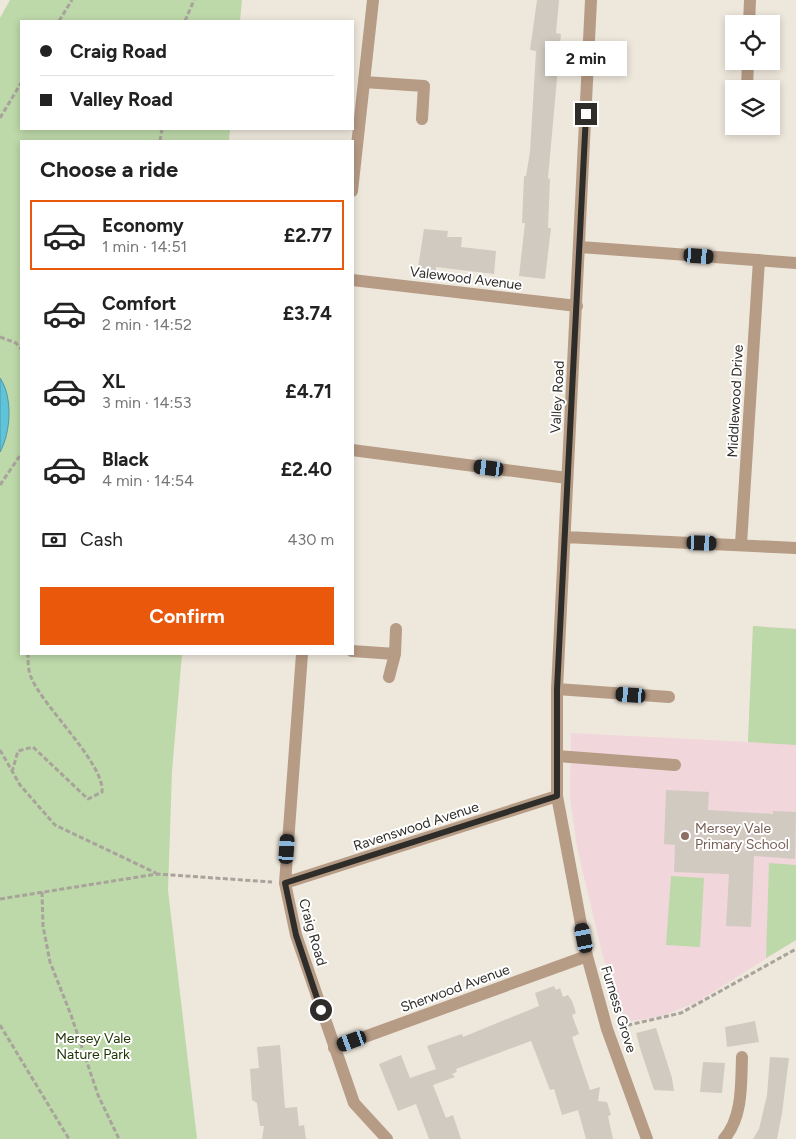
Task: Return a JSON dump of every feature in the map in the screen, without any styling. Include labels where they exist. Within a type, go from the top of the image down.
[{"type":"street","points":[[354,173],[373,0]]},
{"type":"street","name":"Valley Road","points":[[557,796],[557,689],[591,0]]},
{"type":"street","points":[[749,15],[750,0]]},
{"type":"street","points":[[364,82],[424,86],[422,119]]},
{"type":"street","points":[[580,247],[796,262]]},
{"type":"street","name":"Middlewood Drive","points":[[742,544],[759,260]]},
{"type":"street","name":"Valewood Avenue","points":[[354,280],[577,306]]},
{"type":"street","points":[[354,450],[567,478]]},
{"type":"street","points":[[565,538],[742,544],[796,548]]},
{"type":"street","points":[[389,677],[395,654],[396,629]]},
{"type":"street","points":[[354,651],[395,654]]},
{"type":"street","name":"Craig Road","points":[[302,655],[285,883],[296,935],[354,1103],[387,1139]]},
{"type":"street","points":[[557,689],[669,697]]},
{"type":"street","points":[[557,756],[675,764]]},
{"type":"street","name":"Ravenswood Avenue","points":[[285,883],[557,796]]},
{"type":"street","name":"Furness Grove","points":[[557,796],[587,956],[608,1029],[647,1139]]},
{"type":"street","name":"Sherwood Avenue","points":[[334,1048],[587,956]]},
{"type":"street","points":[[724,1139],[730,1133],[741,1100],[742,1057]]},
{"type":"path","points":[[60,20],[72,0]]},
{"type":"path","points":[[185,20],[194,0]]},
{"type":"path","points":[[0,118],[20,85]]},
{"type":"path","points":[[0,337],[16,342],[20,348]]},
{"type":"path","points":[[0,485],[20,455]]},
{"type":"path","points":[[12,772],[18,751],[33,747],[88,799],[102,792],[103,782],[93,764],[30,676],[28,655]]},
{"type":"path","points":[[0,750],[20,785],[55,825],[157,874]]},
{"type":"path","points":[[0,899],[157,874],[285,883]]},
{"type":"path","points":[[42,892],[44,926],[50,962],[71,1015],[98,1095],[119,1139]]},
{"type":"path","points":[[608,1029],[681,1013],[796,950]]},
{"type":"path","points":[[0,1025],[69,1139]]},
{"type":"shaded area","name":"Mersey Vale Primary School","points":[[753,626],[796,629],[796,940],[697,1002],[659,1017],[625,1022],[602,953],[577,847],[570,797],[571,733],[748,742]]},
{"type":"green space","name":"Mersey Vale Nature Park","points":[[10,0],[242,0],[240,20],[20,20],[20,130],[230,130],[229,140],[20,140],[20,655],[182,655],[172,771],[168,890],[197,1139],[0,1139],[0,18]]},
{"type":"green space","points":[[753,626],[796,629],[796,745],[748,742]]},
{"type":"green space","points":[[769,863],[796,865],[796,940],[766,958]]},
{"type":"green space","points":[[671,876],[704,878],[700,947],[666,945]]},
{"type":"water","points":[[0,378],[7,395],[9,415],[4,444],[0,452]]},
{"type":"building","points":[[537,0],[559,0],[556,33],[561,34],[548,178],[550,179],[548,228],[551,228],[545,279],[519,276],[525,223],[522,223],[524,176],[526,176],[530,152],[536,51],[530,50]]},
{"type":"building","points":[[424,229],[448,231],[447,237],[462,237],[461,247],[496,251],[494,274],[436,267],[436,276],[417,274]]},
{"type":"building","points":[[666,790],[709,792],[708,810],[773,814],[773,811],[796,812],[795,859],[754,856],[751,927],[726,926],[729,874],[674,872],[675,845],[664,844]]},
{"type":"building","points":[[554,986],[556,990],[560,988],[563,997],[568,995],[572,1001],[576,1013],[572,1015],[579,1034],[572,1037],[590,1090],[600,1087],[598,1101],[607,1102],[611,1115],[608,1116],[613,1139],[586,1139],[578,1110],[562,1115],[554,1089],[550,1090],[531,1041],[456,1069],[457,1072],[452,1074],[455,1077],[433,1085],[446,1118],[453,1115],[461,1139],[429,1139],[416,1104],[398,1111],[379,1064],[401,1055],[410,1078],[436,1069],[427,1046],[462,1034],[463,1037],[539,1006],[535,993]]},
{"type":"building","points":[[755,1021],[759,1042],[727,1047],[725,1027]]},
{"type":"building","points":[[656,1028],[672,1078],[674,1091],[654,1090],[640,1048],[636,1033]]},
{"type":"building","points":[[280,1045],[285,1108],[297,1107],[299,1126],[304,1125],[306,1139],[262,1139],[264,1126],[260,1126],[257,1103],[252,1100],[250,1069],[259,1068],[257,1047]]},
{"type":"building","points":[[770,1057],[789,1058],[777,1139],[753,1139],[759,1129],[767,1095]]},
{"type":"building","points":[[703,1062],[725,1063],[722,1093],[700,1092]]},
{"type":"place","name":"Mersey Vale Primary School","points":[[685,836]]},
{"type":"route","points":[[321,1010],[296,935],[285,883],[557,796],[557,689],[586,114]]}]
